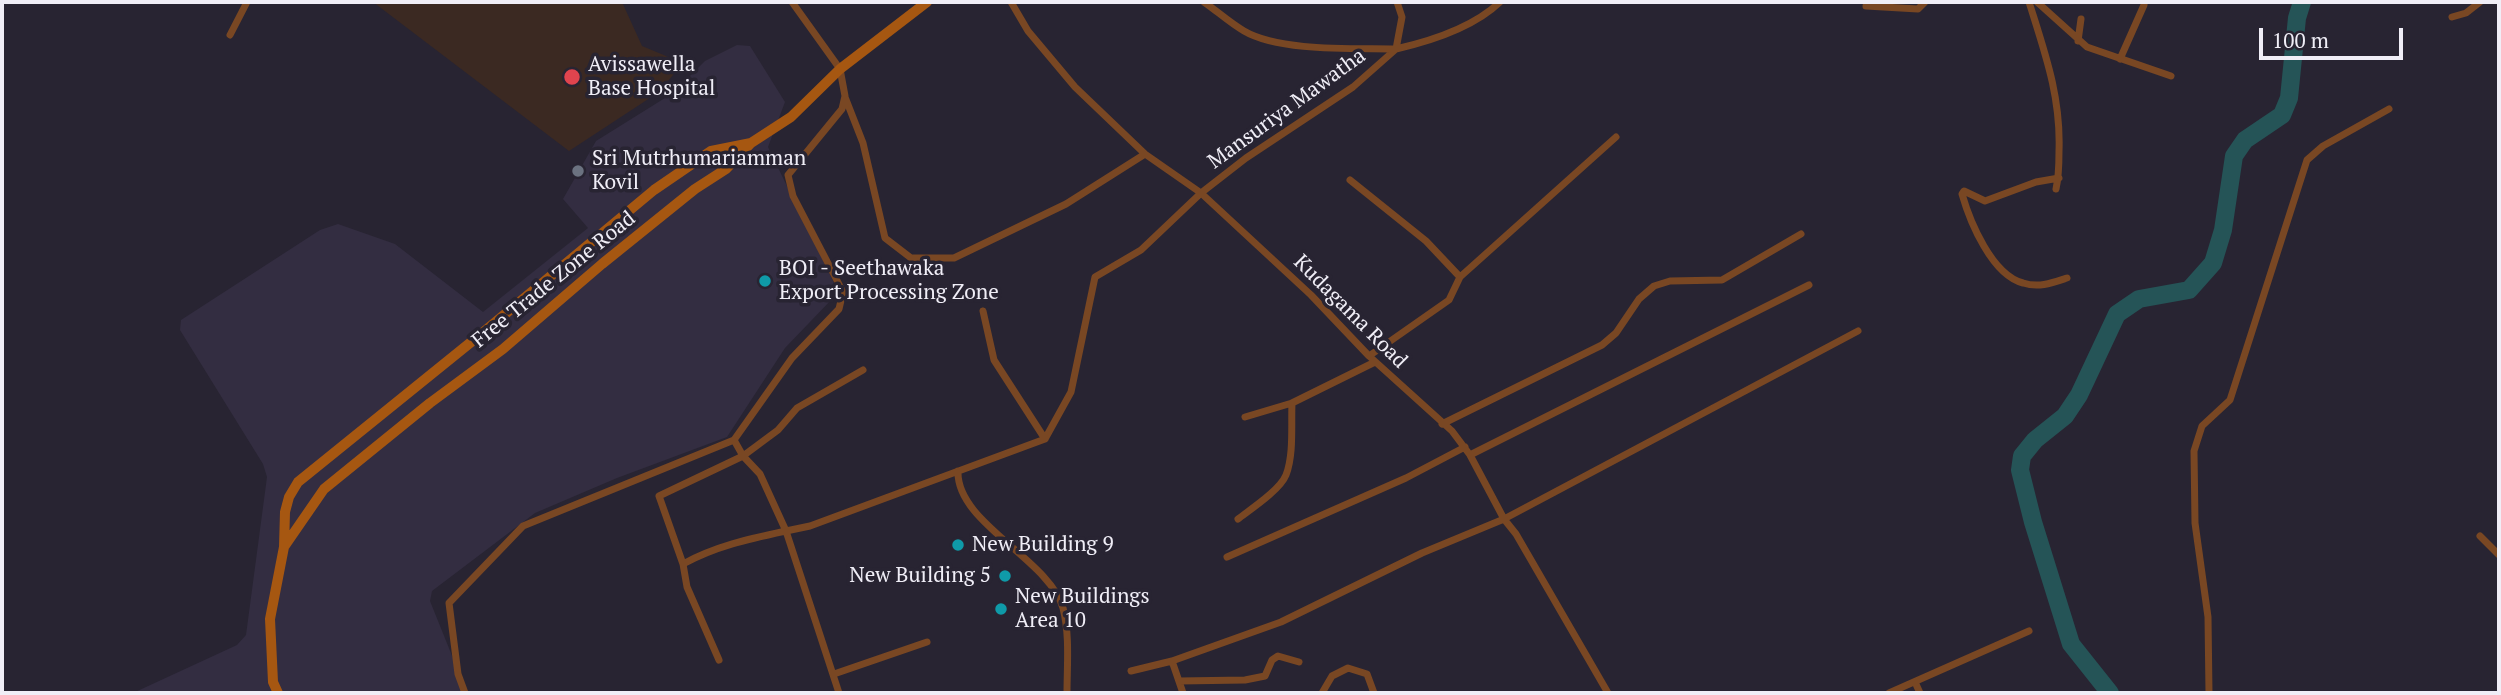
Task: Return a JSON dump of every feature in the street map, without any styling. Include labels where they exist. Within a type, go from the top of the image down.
[{"type":"street","points":[[230,35],[247,2]]},
{"type":"street","points":[[792,2],[840,69],[845,96],[863,143],[885,238],[911,258],[954,258],[1066,204],[1145,154]]},
{"type":"street","name":"Free Trade Zone Road","points":[[284,547],[324,489],[430,402],[503,349],[695,189],[726,169],[751,143],[791,117],[840,69],[927,2]]},
{"type":"street","name":"Kudagama Road","points":[[1011,2],[1028,31],[1075,87],[1145,154],[1201,193],[1311,295],[1372,359],[1452,431],[1470,454],[1504,519],[1516,534],[1608,693]]},
{"type":"street","name":"Mansuriya Mawatha","points":[[1204,2],[1244,32],[1268,41],[1329,48],[1396,49]]},
{"type":"street","points":[[1397,2],[1402,17],[1396,49],[1418,44],[1471,22],[1500,2]]},
{"type":"street","points":[[1866,6],[1918,9],[1925,2]]},
{"type":"street","points":[[2029,2],[2054,80],[2060,122],[2059,178],[2056,189]]},
{"type":"street","points":[[2037,2],[2087,47],[2171,76]]},
{"type":"street","points":[[2452,17],[2466,13],[2480,2]]},
{"type":"street","points":[[2120,59],[2144,5]]},
{"type":"street","points":[[2078,41],[2081,19]]},
{"type":"street","name":"Mansuriya Mawatha","points":[[1045,439],[1071,391],[1095,277],[1141,250],[1201,193],[1246,158],[1353,88],[1396,49]]},
{"type":"street","points":[[466,693],[458,674],[449,603],[523,526],[734,440],[792,358],[839,309],[843,292],[793,196],[788,175],[842,110],[845,96]]},
{"type":"street","points":[[2209,693],[2208,617],[2195,523],[2193,451],[2202,426],[2230,400],[2307,160],[2323,146],[2389,109]]},
{"type":"street","points":[[1245,417],[1292,403],[1372,359],[1448,300],[1460,277],[1616,137]]},
{"type":"street","name":"Free Trade Zone Road","points":[[278,693],[274,682],[271,619],[284,547],[285,512],[289,497],[298,482],[654,190],[711,150],[751,143]]},
{"type":"street","points":[[2059,178],[2036,182],[1985,201],[1964,191],[1962,194],[1968,217],[1986,250],[2004,270],[2021,283],[2042,286],[2067,278]]},
{"type":"street","points":[[1350,180],[1426,241],[1460,277]]},
{"type":"street","points":[[1442,424],[1602,345],[1616,334],[1639,299],[1654,286],[1670,281],[1722,280],[1801,234]]},
{"type":"street","points":[[1470,454],[1809,285]]},
{"type":"street","points":[[683,564],[705,552],[737,541],[810,526],[1045,439],[994,360],[983,311]]},
{"type":"street","points":[[1131,671],[1172,661],[1281,622],[1422,554],[1504,519],[1858,331]]},
{"type":"street","points":[[719,660],[687,587],[683,564],[659,496],[743,456],[778,430],[797,408],[863,370]]},
{"type":"street","points":[[1238,519],[1286,477],[1291,447],[1292,403]]},
{"type":"street","points":[[734,440],[743,456],[760,474],[786,531],[839,693]]},
{"type":"street","points":[[1227,557],[1406,478],[1465,447]]},
{"type":"street","points":[[958,471],[957,482],[979,517],[1039,573],[1055,591],[1063,607],[1067,639],[1067,693]]},
{"type":"street","points":[[2480,536],[2499,555]]},
{"type":"street","points":[[1889,693],[2029,631]]},
{"type":"street","points":[[834,674],[927,642]]},
{"type":"street","points":[[1179,681],[1245,680],[1265,676],[1272,660],[1278,656],[1299,662]]},
{"type":"street","points":[[1172,661],[1183,693]]},
{"type":"street","points":[[1322,693],[1332,676],[1348,668],[1367,674],[1374,693]]},
{"type":"street","points":[[1915,682],[1920,693]]},
{"type":"shaded area","name":"Avissawella Base Hospital","points":[[373,2],[622,2],[642,46],[683,63],[659,92],[569,151]]},
{"type":"shaded area","points":[[737,45],[750,46],[785,102],[768,147],[835,285],[833,298],[785,348],[727,437],[617,478],[535,513],[432,591],[430,601],[467,693],[133,693],[237,645],[246,635],[267,477],[263,464],[180,330],[181,320],[320,230],[338,224],[395,244],[483,312],[588,228],[563,199],[596,141],[673,93],[705,61]]},
{"type":"waterway","points":[[2110,693],[2071,644],[2033,522],[2020,470],[2022,456],[2035,440],[2065,416],[2079,395],[2117,314],[2139,299],[2189,290],[2213,263],[2223,230],[2234,156],[2245,140],[2282,115],[2289,98],[2297,18],[2302,2]]},
{"type":"place","name":"Avissawella Base Hospital","points":[[572,77]]},
{"type":"place","name":"Sri Mutrhumariamman Kovil","points":[[578,171]]},
{"type":"place","name":"BOI - Seethawaka Export Processing Zone","points":[[765,281]]},
{"type":"place","name":"New Building 9","points":[[958,545]]},
{"type":"place","name":"New Building 5","points":[[1005,576]]},
{"type":"place","name":"New Buildings Area 10","points":[[1001,609]]}]
